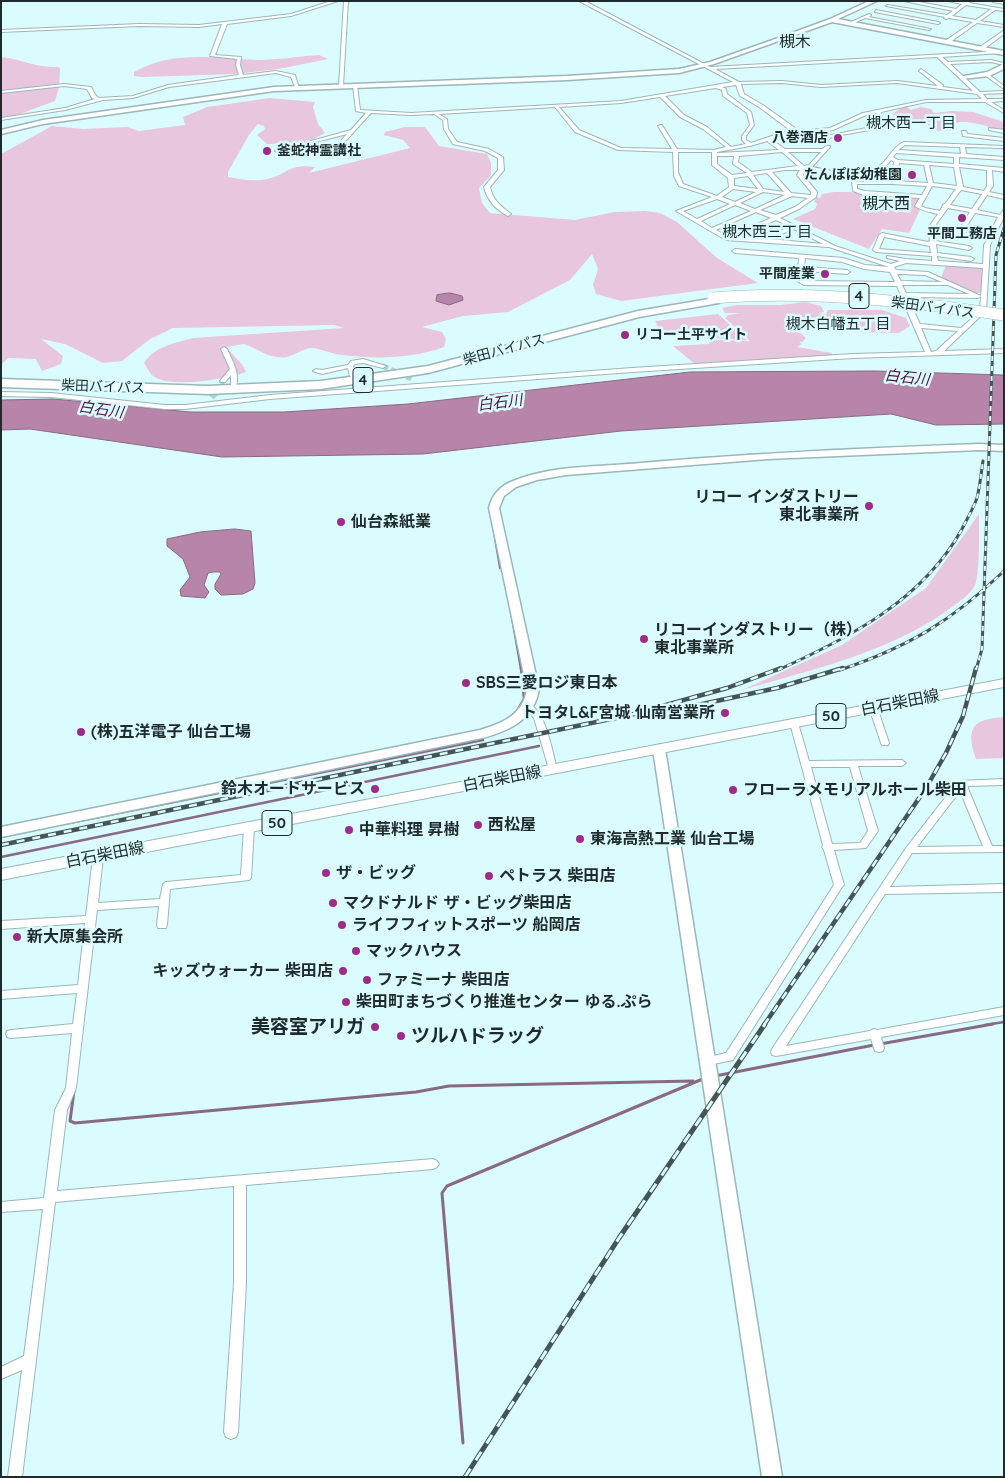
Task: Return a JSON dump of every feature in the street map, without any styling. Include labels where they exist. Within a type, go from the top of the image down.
[{"type":"highway","name":"柴田バイパス","points":[[1,379],[280,384],[352,371],[456,358],[623,314],[714,299],[832,297],[1004,317]]},
{"type":"highway","name":"柴田バイパス","points":[[1,383],[208,390],[329,384],[428,369],[638,314],[714,299]]},
{"type":"main road","name":"白石柴田線","points":[[1,875],[1004,683]]},
{"type":"street","points":[[1,31],[139,25],[194,27],[291,15],[336,1]]},
{"type":"street","points":[[341,86],[346,1]]},
{"type":"street","points":[[581,1],[738,83],[742,96],[761,106],[796,131],[810,138],[827,140]]},
{"type":"street","points":[[707,66],[832,20],[874,1]]},
{"type":"street","points":[[849,24],[896,1]]},
{"type":"street","points":[[906,1],[956,10]]},
{"type":"street","points":[[950,1],[1004,10]]},
{"type":"street","points":[[994,1],[1004,3]]},
{"type":"street","points":[[919,37],[967,3]]},
{"type":"street","points":[[888,6],[1004,26]]},
{"type":"street","points":[[947,42],[994,9]]},
{"type":"street","points":[[876,12],[938,23]]},
{"type":"street","points":[[864,17],[928,29]]},
{"type":"street","points":[[832,20],[1002,52]]},
{"type":"street","points":[[225,23],[212,56],[239,58],[238,66],[241,76]]},
{"type":"street","points":[[982,48],[1004,32]]},
{"type":"street","points":[[2,132],[60,120],[257,91],[297,87],[632,75],[679,71],[707,66],[1002,52]]},
{"type":"street","points":[[938,55],[1004,112]]},
{"type":"street","points":[[947,63],[991,61],[1003,67]]},
{"type":"street","points":[[962,77],[988,75],[1003,67]]},
{"type":"street","points":[[921,70],[941,86]]},
{"type":"street","points":[[1,119],[66,109],[102,99],[133,97],[168,86],[241,76],[286,73],[295,78],[297,87]]},
{"type":"street","points":[[988,75],[1004,88]]},
{"type":"street","points":[[355,85],[358,111],[436,114],[623,102],[738,83],[782,82],[820,86],[895,82],[941,86],[980,93],[1004,92]]},
{"type":"street","points":[[1,92],[58,86],[78,86],[90,88],[94,97],[102,99]]},
{"type":"street","points":[[715,86],[724,89],[725,95],[749,112],[752,125],[744,136],[744,140],[750,144]]},
{"type":"street","points":[[661,95],[682,116],[705,128],[730,148]]},
{"type":"street","points":[[714,153],[796,131],[831,129],[864,114],[926,101],[1004,100]]},
{"type":"street","points":[[556,106],[577,131],[615,147],[737,156],[783,150],[825,151]]},
{"type":"street","points":[[331,155],[369,112]]},
{"type":"street","points":[[827,140],[828,137],[835,135],[879,127],[879,112]]},
{"type":"street","points":[[436,114],[445,119],[446,129],[455,143],[487,150],[500,157],[501,170],[486,187],[488,196],[493,203],[508,214]]},
{"type":"street","points":[[660,126],[675,150],[674,166],[677,179],[681,185],[775,217],[833,246],[892,269]]},
{"type":"street","points":[[992,129],[1004,132]]},
{"type":"street","points":[[277,151],[352,131]]},
{"type":"street","points":[[964,132],[965,135],[1004,141]]},
{"type":"street","points":[[767,139],[788,145],[796,150]]},
{"type":"street","points":[[714,153],[713,160],[715,166],[731,177],[751,175],[811,166],[825,151],[828,146],[827,140]]},
{"type":"street","points":[[990,142],[1004,141]]},
{"type":"street","points":[[774,142],[803,168],[863,174],[881,170],[894,160],[1004,170]]},
{"type":"street","points":[[894,180],[894,160],[900,144],[962,144],[1004,148]]},
{"type":"street","points":[[962,144],[964,155]]},
{"type":"street","points":[[896,151],[1004,159]]},
{"type":"street","points":[[737,156],[735,163],[751,175],[762,191]]},
{"type":"street","points":[[934,257],[931,243],[931,228],[960,187],[956,166],[957,156]]},
{"type":"street","points":[[926,164],[931,184],[918,206],[942,213]]},
{"type":"street","points":[[803,168],[800,176],[814,192],[813,197]]},
{"type":"street","points":[[959,234],[990,186],[989,168]]},
{"type":"street","points":[[769,172],[790,195]]},
{"type":"street","points":[[731,177],[732,187]]},
{"type":"street","points":[[924,197],[864,193],[855,190],[854,183],[894,180],[960,187],[1004,197]]},
{"type":"street","points":[[813,197],[732,187],[716,198],[679,211],[730,238],[833,246]]},
{"type":"street","points":[[697,221],[762,191]]},
{"type":"street","points":[[712,230],[790,195]]},
{"type":"street","points":[[730,238],[797,208],[813,197]]},
{"type":"street","points":[[945,206],[1000,216]]},
{"type":"street","points":[[938,353],[962,330],[984,314],[981,296],[989,239],[1004,211]]},
{"type":"street","points":[[761,241],[794,227]]},
{"type":"street","points":[[931,228],[989,239]]},
{"type":"street","points":[[969,248],[882,235],[876,250],[985,266]]},
{"type":"street","points":[[782,255],[785,243]]},
{"type":"street","points":[[735,250],[802,256],[926,273],[981,296]]},
{"type":"street","points":[[766,260],[782,255]]},
{"type":"street","points":[[802,256],[800,281],[804,283],[950,284]]},
{"type":"street","points":[[889,257],[906,261],[934,257],[971,259]]},
{"type":"street","points":[[892,269],[906,261]]},
{"type":"street","points":[[849,262],[847,272],[849,284]]},
{"type":"street","points":[[892,269],[929,353]]},
{"type":"street","points":[[801,270],[847,272]]},
{"type":"street","points":[[902,295],[981,296]]},
{"type":"street","points":[[918,326],[962,330]]},
{"type":"street","points":[[224,349],[235,376],[228,383]]},
{"type":"street","points":[[1,394],[51,394],[165,408],[212,400],[641,370],[929,353],[1004,351]]},
{"type":"street","points":[[316,371],[352,371],[353,362],[364,361],[383,366]]},
{"type":"street","points":[[228,383],[233,369]]},
{"type":"street","points":[[412,379],[427,386]]},
{"type":"street","points":[[1,832],[482,734],[502,728],[515,721],[528,706],[532,696],[531,674],[494,508],[496,499],[509,486],[534,478],[762,455],[1004,448]]},
{"type":"street","points":[[528,706],[538,717],[553,769]]},
{"type":"street","points":[[873,707],[885,743]]},
{"type":"street","points":[[711,1072],[729,1057],[839,885],[827,848],[794,723]]},
{"type":"street","points":[[659,749],[686,933],[711,1072],[772,1477]]},
{"type":"street","points":[[827,848],[863,846],[873,830],[853,763]]},
{"type":"street","points":[[806,764],[902,763]]},
{"type":"street","points":[[961,783],[1004,782]]},
{"type":"street","points":[[961,783],[989,850]]},
{"type":"street","points":[[961,783],[908,850],[776,1052],[1004,1011]]},
{"type":"street","points":[[162,925],[166,886],[246,878],[249,828]]},
{"type":"street","points":[[908,850],[1004,849]]},
{"type":"street","points":[[15,1477],[61,1110],[71,1088],[98,857]]},
{"type":"street","points":[[882,891],[1004,888]]},
{"type":"street","points":[[92,907],[164,902]]},
{"type":"street","points":[[1,926],[91,919]]},
{"type":"street","points":[[1,995],[83,989]]},
{"type":"street","points":[[11,1034],[78,1028]]},
{"type":"street","points":[[874,1034],[879,1048]]},
{"type":"street","points":[[1,1207],[51,1200],[240,1181],[433,1164]]},
{"type":"street","points":[[231,1432],[240,1282],[240,1181]]},
{"type":"street","points":[[1,1373],[30,1360]]},
{"type":"shaded area","points":[[319,55],[328,59],[279,69],[235,74],[134,76],[134,72],[149,65],[179,58],[211,57],[258,60]]},
{"type":"shaded area","points":[[1,57],[60,68],[59,88],[55,101],[1,121]]},
{"type":"shaded area","points":[[270,98],[315,102],[313,107],[318,124],[325,133],[306,143],[267,144],[257,135],[265,129],[264,126],[258,124],[249,135],[228,172],[228,177],[262,180],[299,166],[315,167],[309,173],[410,148],[403,140],[384,135],[385,132],[405,127],[425,127],[439,146],[487,154],[491,163],[491,175],[479,188],[482,203],[490,213],[575,220],[615,212],[645,211],[660,213],[677,222],[717,258],[758,283],[621,301],[596,294],[593,285],[598,269],[592,254],[570,280],[508,312],[463,316],[422,327],[442,332],[446,339],[444,347],[419,354],[394,357],[368,357],[338,354],[312,348],[281,358],[270,356],[244,344],[227,347],[246,372],[199,382],[172,382],[153,376],[144,363],[154,353],[172,344],[193,338],[344,328],[334,325],[173,328],[150,339],[122,361],[103,363],[65,344],[41,339],[63,356],[61,364],[42,371],[36,359],[8,358],[1,365],[1,154],[52,126],[83,129],[127,127],[139,131],[185,125],[183,117],[207,107]]},
{"type":"shaded area","points":[[905,106],[911,110],[920,107],[931,109],[934,113],[952,111],[973,112],[1004,122],[1004,131],[968,122],[954,123],[947,126],[957,130],[937,130],[926,124],[931,124],[930,122],[905,121],[892,114]]},
{"type":"shaded area","points":[[834,192],[919,199],[915,206],[920,210],[909,233],[882,229],[869,249],[793,219],[815,209],[817,204],[814,201],[817,197],[821,198],[822,194]]},
{"type":"shaded area","points":[[946,265],[983,268],[983,293],[974,293],[941,278]]},
{"type":"shaded area","points":[[805,302],[821,306],[824,312],[818,313],[826,314],[828,310],[882,310],[906,318],[910,326],[899,333],[850,332],[847,321],[794,327],[806,338],[799,342],[802,344],[797,347],[832,353],[833,356],[696,365],[673,346],[709,344],[711,340],[750,341],[725,318],[728,315],[741,313],[725,313],[722,308],[737,305],[781,305]]},
{"type":"shaded area","points":[[718,314],[747,340],[663,335],[655,321]]},
{"type":"shaded area","points":[[979,514],[977,579],[971,591],[959,602],[933,620],[907,634],[854,657],[742,690],[842,645],[926,588]]},
{"type":"shaded area","points":[[1004,717],[1004,758],[976,759],[971,739],[974,727],[985,720]]},
{"type":"water","points":[[450,293],[462,296],[463,300],[449,305],[436,301],[437,295]]},
{"type":"water","name":"白石川","points":[[876,371],[1004,375],[1004,424],[936,425],[891,414],[621,431],[423,454],[222,457],[30,429],[1,430],[1,400],[54,399],[190,412],[284,412],[408,404],[690,372]]},
{"type":"water","points":[[235,529],[251,531],[255,583],[253,589],[243,594],[221,595],[215,589],[215,584],[221,574],[220,572],[213,572],[208,573],[204,585],[209,592],[205,598],[181,596],[180,590],[190,577],[183,559],[167,546],[167,539],[200,532]]},
{"type":"waterway","points":[[491,515],[500,568]]},
{"type":"waterway","points":[[510,607],[521,670]]},
{"type":"waterway","points":[[517,711],[524,699],[521,668]]},
{"type":"waterway","points":[[64,824],[483,740]]},
{"type":"waterway","points":[[1,857],[539,746]]},
{"type":"waterway","points":[[1,837],[34,830]]},
{"type":"waterway","points":[[985,1025],[1004,1022]]},
{"type":"waterway","points":[[880,1044],[993,1024]]},
{"type":"waterway","points":[[715,1076],[874,1045]]},
{"type":"waterway","points":[[463,1443],[442,1193],[447,1186],[705,1078]]},
{"type":"waterway","points":[[74,1091],[70,1121],[75,1123],[416,1092],[449,1086],[693,1081]]},
{"type":"tunnel","points":[[383,366],[412,379]]},
{"type":"tunnel","points":[[216,391],[223,381]]},
{"type":"tunnel","points":[[211,397],[217,390]]},
{"type":"railway","points":[[984,590],[996,255],[1004,228]]},
{"type":"railway","points":[[778,670],[857,630],[882,614],[927,576],[946,554],[972,510],[977,498],[983,461]]},
{"type":"railway","points":[[984,590],[1004,571]]},
{"type":"railway","points":[[840,670],[887,652],[928,631],[984,590]]},
{"type":"railway","points":[[976,670],[982,649],[984,590]]},
{"type":"railway","points":[[1,845],[630,715],[727,688],[781,668]]},
{"type":"railway","points":[[693,706],[777,688],[843,668]]},
{"type":"railway","points":[[764,1025],[926,788],[946,753],[963,716],[976,668]]},
{"type":"railway","points":[[465,1477],[619,1238],[765,1024]]},
{"type":"place","name":"八巻酒店","points":[[838,138]]},
{"type":"place","name":"釜蛇神霊講社","points":[[267,151]]},
{"type":"place","name":"たんぽぽ幼稚園","points":[[912,175]]},
{"type":"place","name":"平間工務店","points":[[962,218]]},
{"type":"place","name":"平間産業","points":[[825,274]]},
{"type":"place","name":"リコー土平サイト","points":[[625,335]]},
{"type":"place","name":"リコー インダストリー 東北事業所","points":[[869,506]]},
{"type":"place","name":"仙台森紙業","points":[[341,522]]},
{"type":"place","name":"リコーインダストリー（株） 東北事業所","points":[[644,639]]},
{"type":"place","name":"SBS三愛ロジ東日本","points":[[466,683]]},
{"type":"place","name":"トヨタL&F宮城 仙南営業所","points":[[725,713]]},
{"type":"place","name":"(株)五洋電子 仙台工場","points":[[81,732]]},
{"type":"place","name":"鈴木オートサービス","points":[[375,789]]},
{"type":"place","name":"フローラメモリアルホール柴田","points":[[733,790]]},
{"type":"place","name":"西松屋","points":[[478,825]]},
{"type":"place","name":"中華料理 昇樹","points":[[349,830]]},
{"type":"place","name":"東海高熱工業 仙台工場","points":[[580,839]]},
{"type":"place","name":"ザ・ビッグ","points":[[326,873]]},
{"type":"place","name":"ペトラス 柴田店","points":[[489,876]]},
{"type":"place","name":"マクドナルド ザ・ビッグ柴田店","points":[[333,903]]},
{"type":"place","name":"ライフフィットスポーツ 船岡店","points":[[342,925]]},
{"type":"place","name":"新大原集会所","points":[[17,937]]},
{"type":"place","name":"マックハウス","points":[[356,951]]},
{"type":"place","name":"キッズウォーカー 柴田店","points":[[343,971]]},
{"type":"place","name":"ファミーナ 柴田店","points":[[367,980]]},
{"type":"place","name":"柴田町まちづくり推進センター ゆる.ぷら","points":[[346,1002]]},
{"type":"place","name":"美容室アリガ","points":[[375,1027]]},
{"type":"place","name":"ツルハドラッグ","points":[[401,1036]]},
{"type":"district","name":"槻木","points":[[795,42]]},
{"type":"district","name":"槻木西一丁目","points":[[911,123]]},
{"type":"district","name":"槻木西","points":[[886,204]]},
{"type":"district","name":"槻木西三丁目","points":[[767,232]]},
{"type":"district","name":"槻木白幡五丁目","points":[[838,324]]}]
